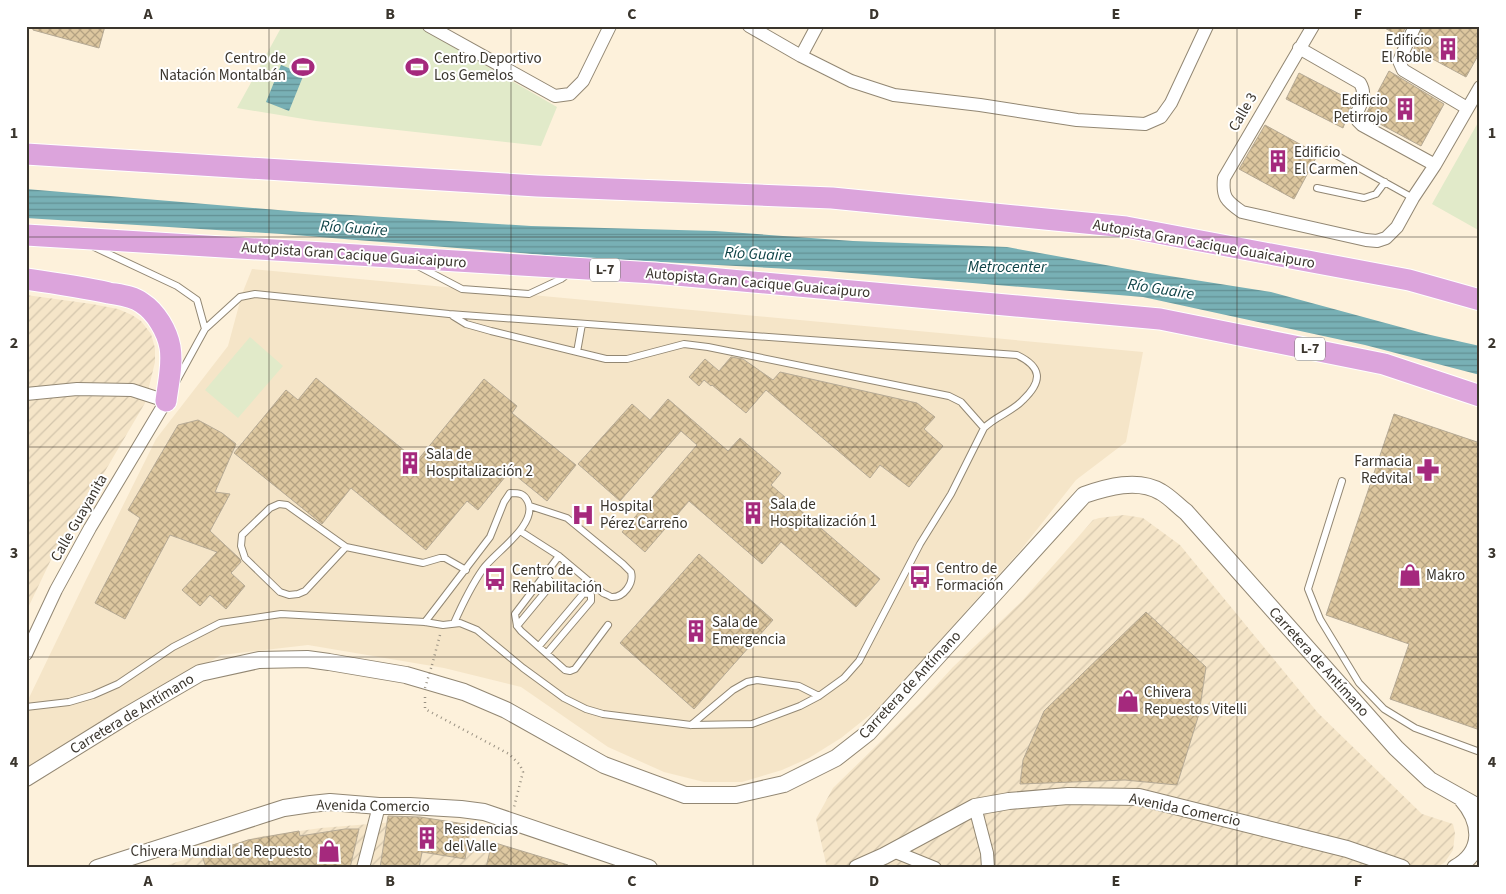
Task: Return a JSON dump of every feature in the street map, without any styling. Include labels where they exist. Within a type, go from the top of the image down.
[{"type":"highway","name":"Autopista Gran Cacique Guaicaipuro","points":[[26,154],[537,186],[832,198],[1116,226],[1409,280],[1480,300]]},
{"type":"highway","name":"Autopista Gran Cacique Guaicaipuro","points":[[26,235],[654,273],[1160,319],[1384,364],[1480,396]]},
{"type":"highway","points":[[26,279],[98,290],[132,298],[143,303],[167,335],[170,347],[170,370],[166,401]]},
{"type":"main road","name":"Carretera de Antímano","points":[[26,778],[200,673],[258,660],[307,659],[406,675],[464,692],[506,710],[604,765],[684,795],[736,796],[784,784],[836,758],[868,734],[1084,495],[1102,489],[1139,484],[1160,491],[1186,512],[1396,748],[1430,780],[1474,803]]},
{"type":"main road","name":"Avenida Comercio","points":[[857,868],[893,851],[975,806],[1068,796],[1139,797],[1347,849],[1402,868]]},
{"type":"main road","name":"Avenida Comercio","points":[[97,868],[284,808],[330,802],[461,809],[484,812],[650,868]]},
{"type":"main road","points":[[1455,868],[1472,854],[1478,840],[1472,813],[1474,803]]},
{"type":"street","points":[[429,26],[555,96],[570,94],[583,81],[610,26]]},
{"type":"street","points":[[749,26],[801,56],[851,81],[894,96],[980,105],[1077,120],[1145,124],[1161,117],[1171,103],[1207,26]]},
{"type":"street","points":[[801,56],[817,26]]},
{"type":"street","name":"Calle 3","points":[[1313,26],[1224,178],[1223,191],[1228,202],[1242,212],[1377,241],[1386,238],[1397,227],[1413,198]]},
{"type":"street","points":[[1415,26],[1399,61],[1403,70],[1467,108]]},
{"type":"street","points":[[1299,48],[1360,83],[1364,89],[1364,97],[1356,115],[1362,125],[1435,164]]},
{"type":"street","points":[[1413,198],[1467,108],[1478,94]]},
{"type":"street","points":[[26,394],[76,389],[132,390],[166,401]]},
{"type":"street","name":"Calle Guayanita","points":[[26,654],[56,590],[90,528],[166,401]]},
{"type":"street","points":[[363,868],[378,806]]},
{"type":"street","points":[[975,806],[987,853],[988,868]]},
{"type":"street","points":[[893,851],[935,868]]},
{"type":"lane","points":[[1327,150],[1413,198]]},
{"type":"lane","points":[[1317,188],[1364,198],[1376,194],[1385,182]]},
{"type":"lane","points":[[74,237],[177,286],[197,300],[205,329]]},
{"type":"lane","points":[[403,258],[462,289],[529,294],[561,279],[574,268]]},
{"type":"lane","points":[[26,707],[69,702],[93,695],[118,684],[173,647],[220,623],[281,614],[425,622],[443,625],[460,623],[477,630],[523,668],[564,698],[586,709],[603,714],[691,726],[752,724],[800,706],[819,696],[844,678],[859,661],[920,544],[951,494],[984,428],[991,420],[1023,401],[1036,383],[1038,376],[1036,367],[1029,360],[1017,355],[449,314],[255,294],[240,297],[205,329],[166,401]]},
{"type":"lane","points":[[449,314],[466,324],[606,359],[627,359],[684,344],[708,347],[949,396],[961,402],[984,428]]},
{"type":"lane","points":[[577,352],[582,324]]},
{"type":"lane","points":[[1342,481],[1308,588],[1320,620],[1359,683],[1384,709],[1415,728],[1479,752]]},
{"type":"lane","points":[[425,622],[490,537],[504,502],[510,493],[520,493],[525,496],[530,506],[528,516],[520,531],[484,568],[461,606],[454,624]]},
{"type":"lane","points":[[346,547],[305,591],[289,595],[280,592],[246,558],[241,546],[242,535],[270,508],[279,504],[287,505],[346,547],[423,563],[445,558],[466,570]]},
{"type":"lane","points":[[520,531],[559,556],[603,593],[611,597],[618,596],[626,590],[631,582],[631,572],[567,518],[530,506]]},
{"type":"lane","points":[[559,556],[514,614],[517,626],[565,670],[570,671],[575,669],[608,625]]},
{"type":"lane","points":[[517,626],[551,585],[551,582],[545,575]]},
{"type":"lane","points":[[539,646],[583,594],[591,595],[591,601],[547,653]]},
{"type":"lane","points":[[691,726],[734,690],[747,682],[757,680],[799,686],[819,696]]},
{"type":"path","points":[[443,625],[425,688],[425,708],[509,754],[520,764],[523,772],[522,779],[510,821]]},
{"type":"shaded area","name":"Hospital Pérez Carreño","points":[[252,269],[1143,352],[1126,442],[1076,480],[1020,551],[880,707],[841,738],[809,758],[782,770],[742,782],[704,782],[664,772],[608,747],[521,687],[444,668],[308,645],[221,655],[26,771],[26,704],[156,439],[228,346],[242,294]]},
{"type":"shaded area","points":[[26,295],[92,304],[118,309],[132,315],[141,321],[151,334],[155,348],[155,362],[145,403],[91,495],[59,543],[26,612]]},
{"type":"shaded area","points":[[1124,515],[1143,518],[1180,545],[1318,713],[1422,814],[1453,824],[1455,833],[1453,850],[1445,862],[1436,868],[827,868],[816,819],[833,788],[920,703],[953,667],[1022,601],[1093,520]]},
{"type":"shaded area","points":[[394,822],[459,837],[543,868],[158,868],[257,837],[321,828]]},
{"type":"green space","name":"Centro Deportivo Los Gemelos","points":[[282,26],[417,26],[557,107],[541,146],[316,121],[237,108]]},
{"type":"green space","points":[[1480,119],[1480,231],[1432,204]]},
{"type":"green space","points":[[250,337],[283,366],[238,418],[205,390]]},
{"type":"water","points":[[281,65],[304,74],[289,111],[266,102]]},
{"type":"water","name":"Metrocenter","points":[[26,189],[302,212],[531,226],[715,231],[853,241],[1007,247],[1144,272],[1271,292],[1426,334],[1480,346],[1480,375],[1365,345],[1143,297],[827,271],[569,257],[282,234],[26,218]]},
{"type":"building","points":[[33,26],[105,26],[99,48],[33,30]]},
{"type":"building","points":[[1381,26],[1406,26],[1401,37]]},
{"type":"building","name":"Edificio El Roble","points":[[1423,26],[1480,26],[1480,52],[1466,77],[1414,49]]},
{"type":"building","name":"Edificio Petirrojo","points":[[1389,71],[1444,104],[1421,146],[1365,116]]},
{"type":"building","points":[[1299,73],[1353,101],[1343,128],[1286,99]]},
{"type":"building","name":"Edificio El Carmen","points":[[1265,125],[1318,154],[1294,199],[1239,169]]},
{"type":"building","points":[[731,357],[743,359],[773,380],[780,372],[917,403],[935,417],[924,429],[943,446],[909,487],[880,465],[870,478],[766,390],[746,413],[712,385],[704,380],[699,386],[689,377],[705,359],[719,371]]},
{"type":"building","name":"Sala de Hospitalización 2","points":[[316,378],[417,461],[484,379],[517,406],[512,413],[576,465],[547,501],[510,471],[478,510],[467,501],[426,550],[351,488],[322,524],[234,453],[286,390],[298,400]]},
{"type":"building","name":"Sala de Hospitalización 1","points":[[668,399],[728,451],[740,438],[781,473],[771,485],[880,579],[856,607],[781,542],[762,564],[689,501],[645,552],[622,532],[697,445],[681,431],[620,501],[578,464],[632,404],[650,420]]},
{"type":"building","name":"Makro","points":[[1394,414],[1480,443],[1480,730],[1390,699],[1409,644],[1326,615]]},
{"type":"building","points":[[198,420],[222,433],[236,444],[215,492],[230,494],[210,531],[240,559],[241,562],[231,573],[245,586],[226,609],[210,595],[200,606],[182,590],[217,552],[170,535],[125,619],[95,603],[140,518],[128,510],[178,425]]},
{"type":"building","name":"Sala de Emergencia","points":[[699,554],[773,620],[694,709],[620,643]]},
{"type":"building","name":"Chivera Repuestos Vitelli","points":[[1146,612],[1206,667],[1199,714],[1177,785],[1125,780],[1020,784],[1023,760],[1044,711]]},
{"type":"building","name":"Residencias del Valle","points":[[388,816],[420,817],[471,825],[465,859],[422,852],[419,868],[380,868]]},
{"type":"building","points":[[345,829],[359,829],[350,868],[206,868],[202,855],[248,840],[299,831],[300,836]]},
{"type":"building","points":[[492,842],[568,865],[568,868],[486,868]]},
{"type":"place","name":"Edificio El Roble","points":[[1448,49]]},
{"type":"place","name":"Centro de Natación Montalbán","points":[[303,67]]},
{"type":"place","name":"Centro Deportivo Los Gemelos","points":[[417,67]]},
{"type":"place","name":"Edificio Petirrojo","points":[[1405,109]]},
{"type":"place","name":"Edificio El Carmen","points":[[1278,161]]},
{"type":"place","name":"Sala de Hospitalización 2","points":[[410,463]]},
{"type":"place","name":"Farmacia Redvital","points":[[1428,470]]},
{"type":"place","name":"Sala de Hospitalización 1","points":[[753,513]]},
{"type":"place","name":"Hospital Pérez Carreño","points":[[583,515]]},
{"type":"place","name":"Makro","points":[[1410,575]]},
{"type":"place","name":"Centro de Formación","points":[[920,577]]},
{"type":"place","name":"Centro de Rehabilitación","points":[[495,579]]},
{"type":"place","name":"Sala de Emergencia","points":[[696,631]]},
{"type":"place","name":"Chivera Repuestos Vitelli","points":[[1128,701]]},
{"type":"place","name":"Residencias del Valle","points":[[427,838]]},
{"type":"place","name":"Chivera Mundial de Repuesto","points":[[329,851]]},
{"type":"water label","name":"Río Guaire","points":[[354,228]]},
{"type":"water label","name":"Río Guaire","points":[[758,254]]},
{"type":"water label","name":"Río Guaire","points":[[1161,289]]}]
